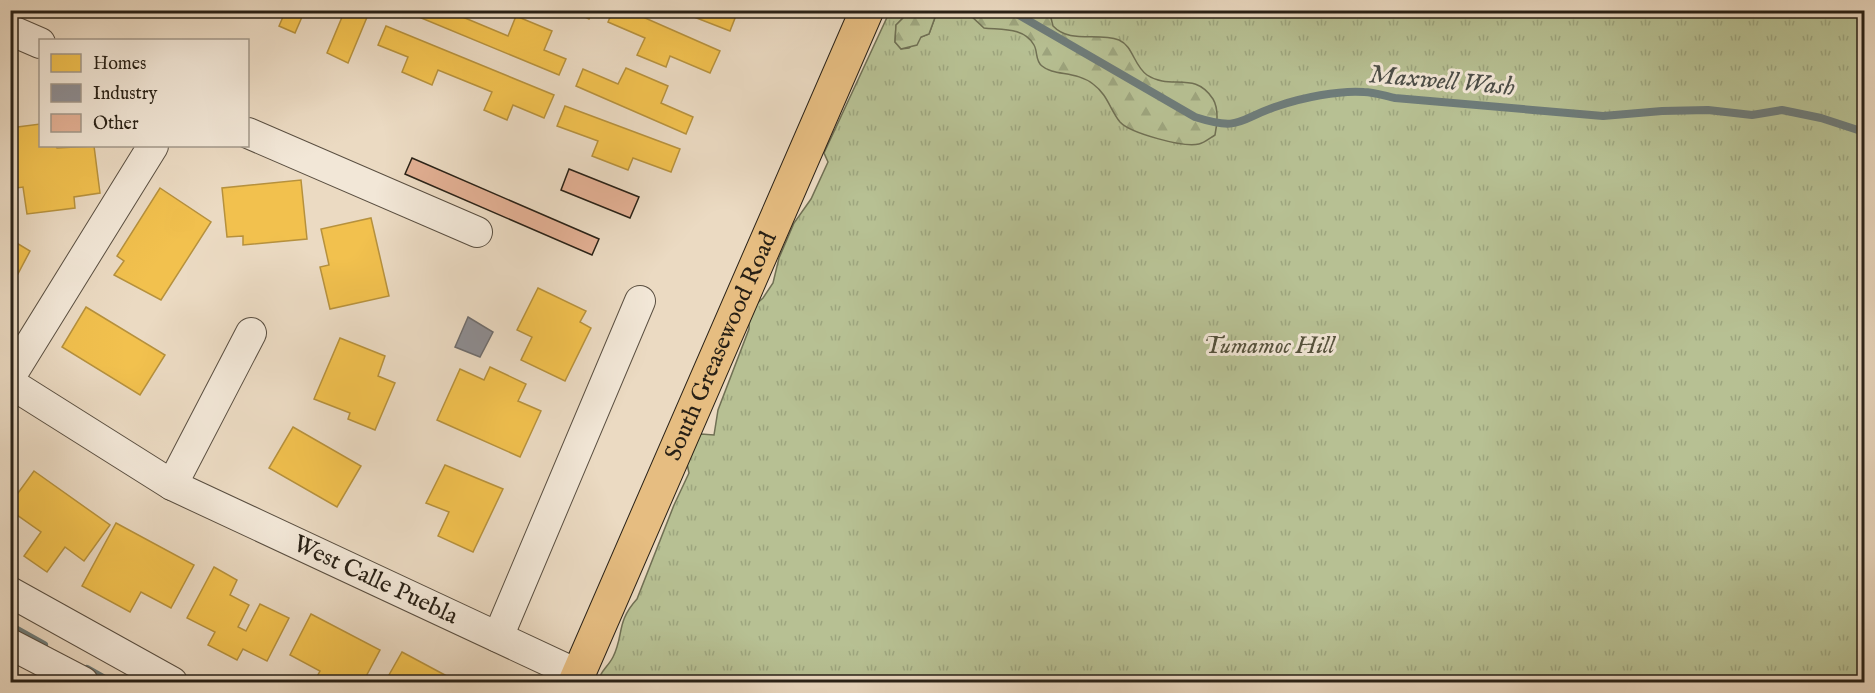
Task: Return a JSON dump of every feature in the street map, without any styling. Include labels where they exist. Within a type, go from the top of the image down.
[{"type":"main road","name":"South Greasewood Road","points":[[577,679],[867,10]]},
{"type":"street","points":[[10,30],[39,43]]},
{"type":"street","points":[[249,133],[477,232]]},
{"type":"street","points":[[10,377],[152,147]]},
{"type":"street","points":[[498,637],[640,301]]},
{"type":"street","points":[[172,485],[251,333]]},
{"type":"street","name":"West Calle Puebla","points":[[10,383],[172,485],[498,637],[577,679]]},
{"type":"street","points":[[10,592],[172,682]]},
{"type":"street","points":[[10,644],[82,682]]},
{"type":"green space","name":"Tumamoc Hill","points":[[942,10],[1864,11],[1864,682],[598,682],[600,675],[613,657],[623,622],[630,607],[637,599],[689,473],[686,459],[693,443],[701,434],[714,435],[718,410],[749,329],[749,318],[753,307],[763,298],[773,283],[779,258],[794,223],[811,199],[828,162],[824,153],[890,11],[910,11],[896,25],[895,42],[901,49],[909,48],[921,37],[929,34],[937,12]]},
{"type":"green space","points":[[910,11],[942,11],[937,12],[929,34],[921,37],[917,45],[901,49],[895,42],[896,25]]},
{"type":"green space","points":[[960,11],[1054,11],[1051,18],[1053,26],[1067,35],[1119,40],[1124,43],[1139,67],[1147,75],[1165,81],[1198,85],[1206,90],[1216,107],[1215,135],[1192,145],[1170,142],[1134,131],[1120,122],[1102,93],[1093,84],[1080,77],[1052,71],[1042,66],[1038,62],[1034,45],[1030,39],[1012,30],[984,28],[971,16]]},
{"type":"building: Homes","points":[[286,10],[305,10],[295,33],[279,26]]},
{"type":"building: Homes","points":[[345,10],[370,10],[348,63],[327,53]]},
{"type":"building: Homes","points":[[402,10],[454,10],[453,13],[508,36],[516,16],[552,31],[544,50],[566,59],[559,75]]},
{"type":"building: Homes","points":[[570,10],[593,10],[589,19]]},
{"type":"building: Homes","points":[[613,10],[627,10],[720,51],[710,73],[670,56],[666,67],[637,55],[645,38],[608,22]]},
{"type":"building: Homes","points":[[676,10],[731,10],[737,13],[730,31]]},
{"type":"building: Homes","points":[[386,26],[554,95],[544,118],[513,105],[507,120],[484,110],[492,92],[438,70],[432,85],[402,72],[408,57],[378,45]]},
{"type":"building: Homes","points":[[626,68],[668,86],[661,103],[693,117],[686,134],[576,86],[583,69],[618,84]]},
{"type":"building: Homes","points":[[565,106],[680,149],[671,172],[633,158],[628,170],[592,156],[598,141],[557,126]]},
{"type":"building: Homes","points":[[39,124],[39,147],[94,147],[100,193],[74,197],[75,208],[27,214],[23,187],[10,189],[10,128]]},
{"type":"building: Homes","points":[[301,180],[307,239],[243,245],[243,236],[227,237],[222,188]]},
{"type":"building: Homes","points":[[160,188],[211,222],[161,300],[114,275],[124,261],[117,256]]},
{"type":"building: Homes","points":[[371,218],[389,296],[330,309],[320,267],[329,265],[321,229]]},
{"type":"building: Homes","points":[[10,239],[30,251],[10,289]]},
{"type":"building: Homes","points":[[538,288],[586,311],[580,322],[591,328],[565,381],[521,360],[532,337],[517,330]]},
{"type":"building: Homes","points":[[86,307],[165,355],[140,395],[62,347]]},
{"type":"building: Homes","points":[[340,338],[385,356],[378,376],[395,383],[375,430],[348,419],[350,413],[314,399]]},
{"type":"building: Homes","points":[[490,367],[526,384],[518,401],[541,411],[520,457],[437,420],[460,369],[484,380]]},
{"type":"building: Homes","points":[[293,427],[361,466],[337,507],[269,468]]},
{"type":"building: Homes","points":[[445,465],[503,489],[473,552],[438,536],[449,512],[426,503]]},
{"type":"building: Homes","points":[[34,471],[110,525],[84,561],[65,547],[47,572],[24,556],[41,532],[10,510],[10,504]]},
{"type":"building: Homes","points":[[116,523],[194,565],[171,608],[141,592],[130,612],[82,586]]},
{"type":"building: Homes","points":[[214,567],[237,580],[230,595],[249,605],[238,627],[246,631],[260,604],[289,618],[267,661],[243,649],[237,660],[208,645],[215,632],[187,618]]},
{"type":"building: Homes","points":[[311,614],[380,650],[363,682],[343,682],[333,677],[330,682],[314,682],[320,671],[290,655]]},
{"type":"building: Homes","points":[[402,652],[458,682],[385,682]]},
{"type":"building: Industry","points":[[468,317],[493,332],[480,357],[455,347]]},
{"type":"building: Other","points":[[412,158],[599,239],[592,255],[405,174]]},
{"type":"building: Other","points":[[569,169],[639,197],[630,218],[561,190]]},
{"type":"waterway","name":"Maxwell Wash","points":[[1010,10],[1195,117],[1222,123],[1239,122],[1298,100],[1332,93],[1354,92],[1395,98],[1603,116],[1708,110],[1752,115],[1782,110],[1821,118],[1864,132]]},
{"type":"waterway","points":[[10,626],[44,645]]},
{"type":"waterway","points":[[87,669],[110,682]]}]
